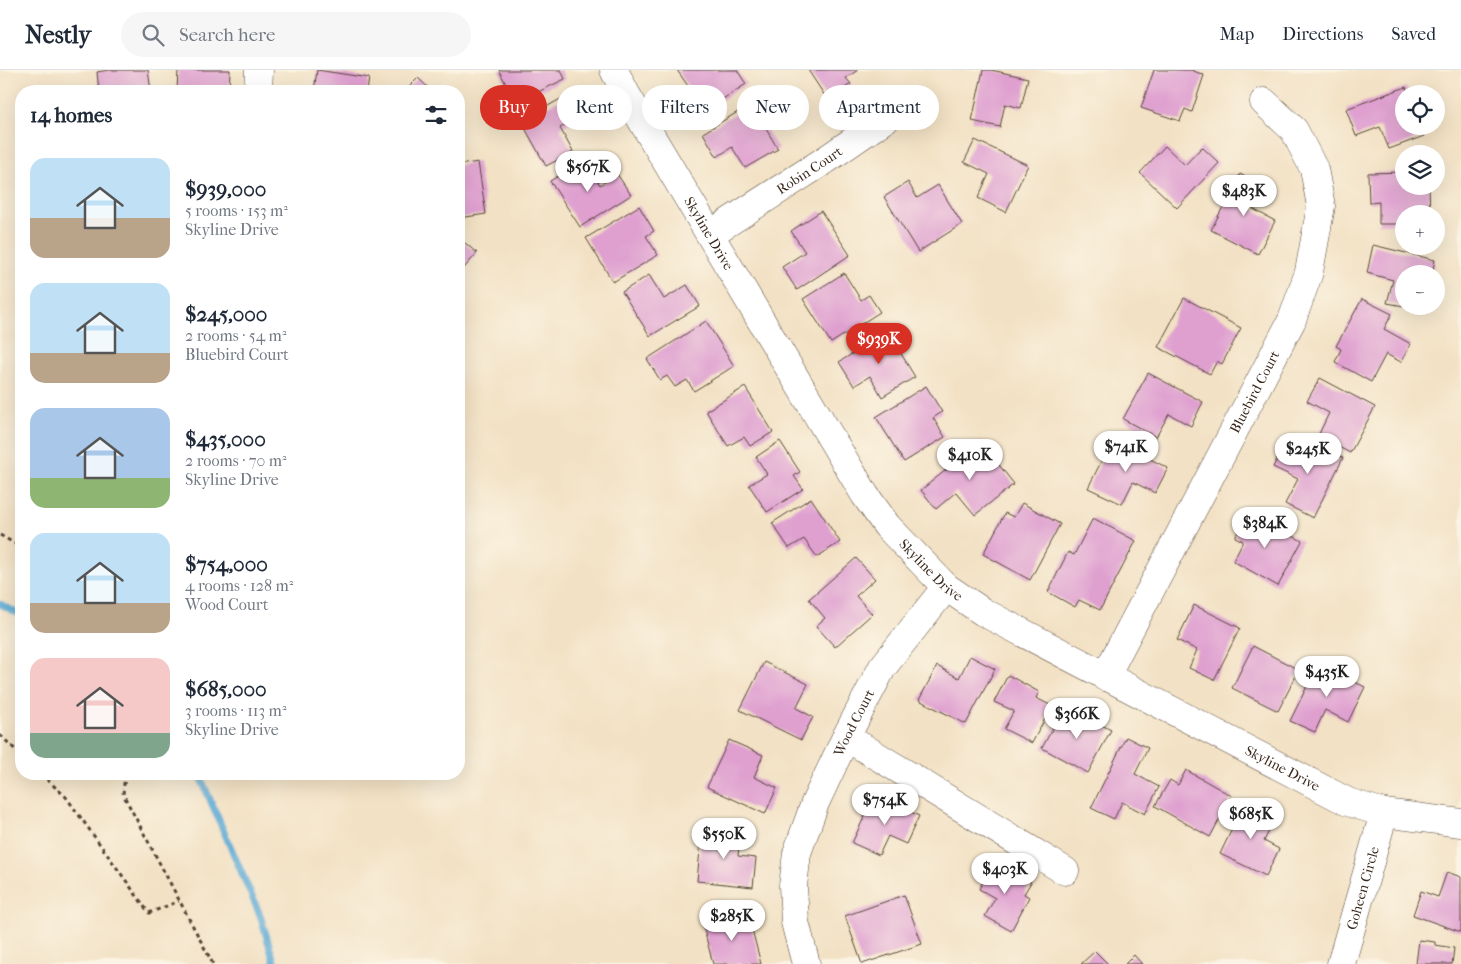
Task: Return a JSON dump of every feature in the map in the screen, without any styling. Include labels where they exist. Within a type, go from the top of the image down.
[{"type":"street","points":[[258,85],[259,70]]},
{"type":"street","name":"Skyline Drive","points":[[614,70],[626,94],[865,495],[887,526],[946,587],[983,612],[1348,802],[1384,813],[1461,823]]},
{"type":"street","name":"Bluebird Court","points":[[1105,677],[1292,320],[1310,272],[1321,206],[1314,169],[1294,130],[1264,102]]},
{"type":"street","name":"Robin Court","points":[[710,234],[869,130]]},
{"type":"street","name":"Wood Court","points":[[806,964],[795,922],[793,886],[797,853],[815,803],[846,737],[882,668],[946,587]]},
{"type":"street","points":[[846,737],[1066,872]]},
{"type":"street","name":"Goheen Circle","points":[[1341,964],[1384,813]]},
{"type":"path","points":[[0,535],[15,544]]},
{"type":"path","points":[[0,735],[15,749]]},
{"type":"path","points":[[48,780],[66,797],[149,913],[179,901]]},
{"type":"path","points":[[124,780],[123,794],[213,964]]},
{"type":"building","points":[[109,70],[148,70],[150,85],[98,85],[97,72]]},
{"type":"building","points":[[178,70],[230,70],[229,85],[177,85]]},
{"type":"building","points":[[317,70],[369,78],[368,85],[315,85]]},
{"type":"building","points":[[499,70],[561,70],[565,79],[547,88],[547,85],[506,85]]},
{"type":"building","points":[[677,70],[737,70],[746,84],[737,85],[737,90],[727,96],[727,85],[687,85]]},
{"type":"building","points":[[808,70],[858,70],[846,78],[851,84],[849,85],[819,85],[819,87]]},
{"type":"building","points":[[983,70],[1028,78],[1021,108],[1005,104],[1000,127],[972,121]]},
{"type":"building","points":[[1154,70],[1191,70],[1204,75],[1192,112],[1185,109],[1180,121],[1141,108]]},
{"type":"building","points":[[418,78],[426,85],[411,85]]},
{"type":"building","points":[[1395,91],[1395,135],[1424,136],[1395,145],[1389,149],[1380,127],[1356,136],[1346,109]]},
{"type":"building","points":[[557,101],[557,130],[561,130],[573,152],[546,166],[526,130],[547,130],[547,106]]},
{"type":"building","points":[[737,112],[737,130],[767,130],[778,149],[745,168],[732,147],[717,157],[703,133],[708,130],[727,130],[727,118]]},
{"type":"building","points":[[975,140],[1028,165],[1006,212],[978,198],[989,174],[964,162]]},
{"type":"building","points":[[1165,146],[1185,165],[1202,147],[1219,163],[1177,208],[1140,173]]},
{"type":"building","points":[[584,160],[600,185],[617,174],[631,195],[580,227],[550,181]]},
{"type":"building","points":[[478,162],[486,214],[465,217],[465,164]]},
{"type":"building","points":[[1395,172],[1395,195],[1429,195],[1430,205],[1395,205],[1395,224],[1379,224],[1379,202],[1369,203],[1368,173]]},
{"type":"building","points":[[1240,174],[1265,188],[1253,209],[1275,221],[1258,254],[1211,230]]},
{"type":"building","points":[[908,182],[917,198],[938,185],[962,224],[918,252],[884,197]]},
{"type":"building","points":[[639,206],[654,231],[646,236],[658,255],[613,282],[586,238]]},
{"type":"building","points":[[821,211],[850,255],[797,290],[782,267],[805,252],[791,231]]},
{"type":"building","points":[[465,243],[477,253],[465,267]]},
{"type":"building","points":[[1373,245],[1395,250],[1395,255],[1414,255],[1435,260],[1434,265],[1395,265],[1395,304],[1387,303],[1393,280],[1367,273]]},
{"type":"building","points":[[844,273],[861,300],[869,295],[880,312],[831,343],[803,299]]},
{"type":"building","points":[[649,275],[664,299],[687,285],[700,306],[650,336],[622,292]]},
{"type":"building","points":[[1184,298],[1241,328],[1222,364],[1217,361],[1210,374],[1158,347]]},
{"type":"building","points":[[1362,299],[1392,314],[1384,329],[1411,344],[1401,362],[1386,354],[1371,382],[1335,362],[1341,349],[1336,346]]},
{"type":"building","points":[[706,321],[734,366],[694,391],[687,380],[675,387],[667,376],[660,380],[647,359]]},
{"type":"building","points":[[888,332],[915,377],[882,397],[870,376],[854,386],[839,362]]},
{"type":"building","points":[[1148,373],[1203,402],[1191,426],[1169,414],[1156,437],[1123,419]]},
{"type":"building","points":[[1320,378],[1375,407],[1350,453],[1318,436],[1329,413],[1307,401]]},
{"type":"building","points":[[926,386],[942,412],[933,418],[945,437],[904,462],[876,417]]},
{"type":"building","points":[[745,387],[773,432],[750,446],[744,437],[728,446],[706,411]]},
{"type":"building","points":[[1305,439],[1343,458],[1313,518],[1285,504],[1298,479],[1273,467],[1284,445],[1299,453]]},
{"type":"building","points":[[1112,440],[1168,468],[1155,493],[1133,482],[1122,504],[1088,488]]},
{"type":"building","points":[[780,441],[800,472],[794,476],[803,489],[767,512],[749,485],[767,474],[756,457]]},
{"type":"building","points":[[981,442],[1014,484],[975,515],[956,492],[936,509],[921,490]]},
{"type":"building","points":[[811,498],[840,542],[817,557],[804,539],[789,548],[772,523]]},
{"type":"building","points":[[1022,503],[1060,524],[1030,580],[983,554],[1005,513],[1014,517]]},
{"type":"building","points":[[1249,512],[1302,541],[1278,586],[1233,561],[1243,541],[1235,537]]},
{"type":"building","points":[[1093,518],[1136,541],[1100,610],[1079,600],[1075,607],[1048,592],[1068,552],[1074,555]]},
{"type":"building","points":[[856,558],[875,579],[856,596],[872,614],[835,647],[816,626],[825,618],[809,599]]},
{"type":"building","points":[[1194,605],[1240,628],[1214,680],[1189,668],[1197,650],[1177,640]]},
{"type":"building","points":[[1253,646],[1299,670],[1278,711],[1232,688]]},
{"type":"building","points":[[970,656],[995,669],[966,724],[919,700],[937,666],[959,678]]},
{"type":"building","points":[[764,662],[808,684],[796,708],[813,717],[801,740],[740,710]]},
{"type":"building","points":[[1318,664],[1365,687],[1348,722],[1325,710],[1315,732],[1290,721]]},
{"type":"building","points":[[1008,675],[1039,692],[1036,698],[1052,706],[1032,743],[1004,729],[1014,711],[994,702]]},
{"type":"building","points":[[1062,711],[1075,718],[1077,712],[1111,730],[1088,773],[1042,748]]},
{"type":"building","points":[[1126,737],[1148,748],[1135,774],[1159,787],[1145,814],[1122,802],[1114,819],[1091,808]]},
{"type":"building","points":[[729,740],[763,755],[754,777],[777,788],[765,814],[707,787]]},
{"type":"building","points":[[1186,770],[1232,796],[1210,837],[1155,806],[1170,780],[1178,785]]},
{"type":"building","points":[[881,797],[919,816],[906,844],[888,836],[879,855],[852,843],[868,809],[874,812]]},
{"type":"building","points":[[1246,800],[1269,811],[1263,823],[1271,827],[1264,841],[1279,849],[1266,876],[1220,854]]},
{"type":"building","points":[[702,829],[740,833],[738,856],[756,858],[753,887],[697,881]]},
{"type":"building","points":[[994,862],[1031,882],[1024,894],[1029,897],[1011,931],[985,916],[995,898],[979,889]]},
{"type":"building","points":[[1447,872],[1461,877],[1461,932],[1413,915],[1421,891],[1438,897]]},
{"type":"building","points":[[904,895],[922,944],[862,964],[845,916]]},
{"type":"building","points":[[748,914],[761,964],[713,964],[703,926]]},
{"type":"building","points":[[1419,940],[1435,942],[1435,945],[1454,948],[1452,964],[1416,964]]},
{"type":"building","points":[[1095,951],[1108,964],[1081,964]]},
{"type":"building","points":[[1134,955],[1142,964],[1125,964]]},
{"type":"waterway","points":[[0,604],[15,612]]},
{"type":"waterway","points":[[202,780],[260,915],[275,964]]}]
